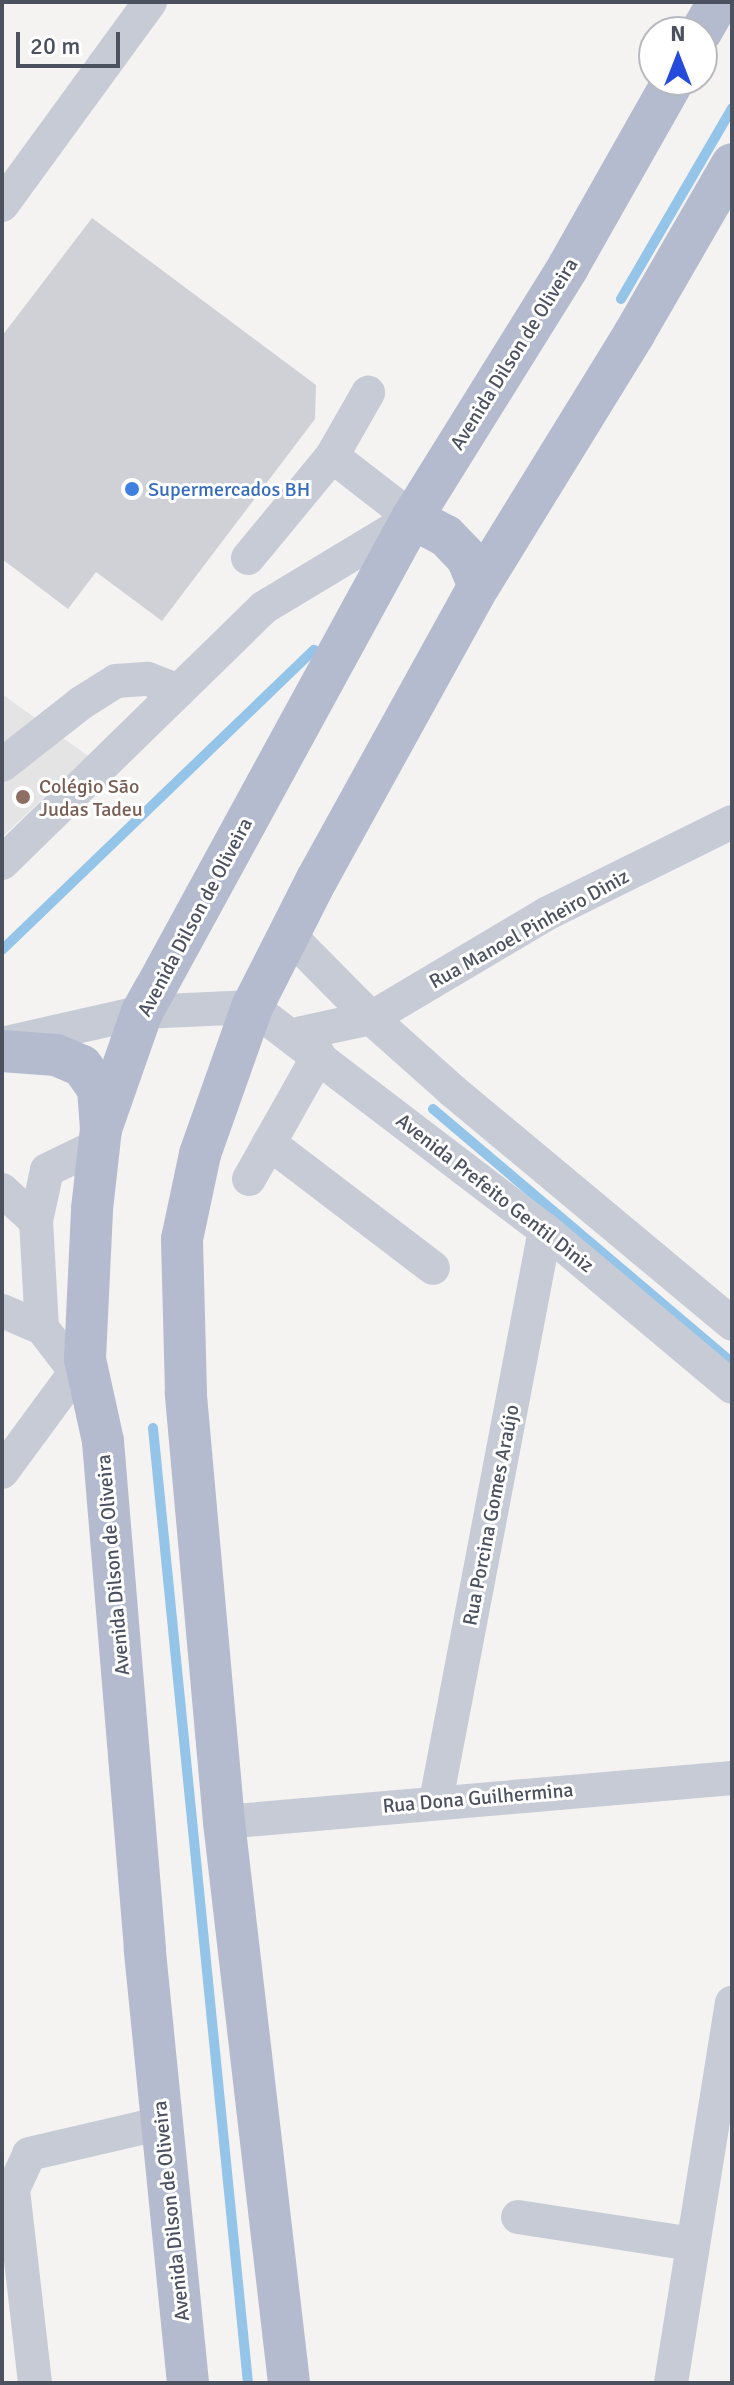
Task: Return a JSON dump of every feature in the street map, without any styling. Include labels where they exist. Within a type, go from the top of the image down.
[{"type":"main road","name":"Avenida Dilson de Oliveira","points":[[188,2383],[162,2123],[103,1441],[80,1366],[100,1137],[142,1012],[412,518],[568,267],[665,96]]},
{"type":"main road","points":[[289,2383],[224,1822],[186,1393],[182,1239],[200,1154],[252,1007],[479,586],[634,334],[732,164]]},
{"type":"main road","points":[[412,518],[446,536],[467,558],[479,586]]},
{"type":"main road","points":[[2,1051],[56,1055],[82,1066],[98,1089],[100,1137]]},
{"type":"street","points":[[2,205],[129,17],[150,2]]},
{"type":"street","points":[[248,558],[332,456],[368,393]]},
{"type":"street","points":[[2,863],[263,608],[412,518],[332,456]]},
{"type":"street","points":[[2,765],[81,703],[116,681],[148,679],[179,691]]},
{"type":"street","name":"Rua Manoel Pinheiro Diniz","points":[[306,1045],[371,1018],[546,914],[732,822]]},
{"type":"street","points":[[289,935],[371,1018],[732,1324]]},
{"type":"street","points":[[2,1044],[142,1012],[252,1007]]},
{"type":"street","name":"Avenida Prefeito Gentil Diniz","points":[[252,1007],[306,1045],[545,1230],[732,1387]]},
{"type":"street","points":[[249,1179],[269,1143],[306,1045]]},
{"type":"street","points":[[42,1328],[36,1221],[47,1170],[100,1137]]},
{"type":"street","points":[[269,1143],[433,1268]]},
{"type":"street","points":[[2,1190],[36,1221]]},
{"type":"street","name":"Rua Porcina Gomes Araújo","points":[[436,1801],[545,1230]]},
{"type":"street","points":[[2,1311],[42,1328],[80,1366],[2,1472]]},
{"type":"street","name":"Rua Dona Guilhermina","points":[[224,1822],[436,1801],[732,1778]]},
{"type":"street","points":[[671,2383],[732,2003]]},
{"type":"street","points":[[35,2383],[13,2189],[29,2154],[162,2123]]},
{"type":"street","points":[[518,2217],[693,2244]]},
{"type":"shaded area","name":"Colégio São Judas Tadeu","points":[[2,694],[88,756],[2,837]]},
{"type":"building","name":"Supermercados BH","points":[[92,218],[316,385],[315,419],[162,621],[96,572],[68,609],[2,559],[2,336]]},
{"type":"waterway","points":[[621,299],[732,108]]},
{"type":"waterway","points":[[2,950],[314,650]]},
{"type":"waterway","points":[[433,1109],[732,1363]]},
{"type":"waterway","points":[[153,1428],[248,2383]]},
{"type":"place","name":"Supermercados BH","points":[[132,489]]},
{"type":"place","name":"Colégio São Judas Tadeu","points":[[23,797]]}]
